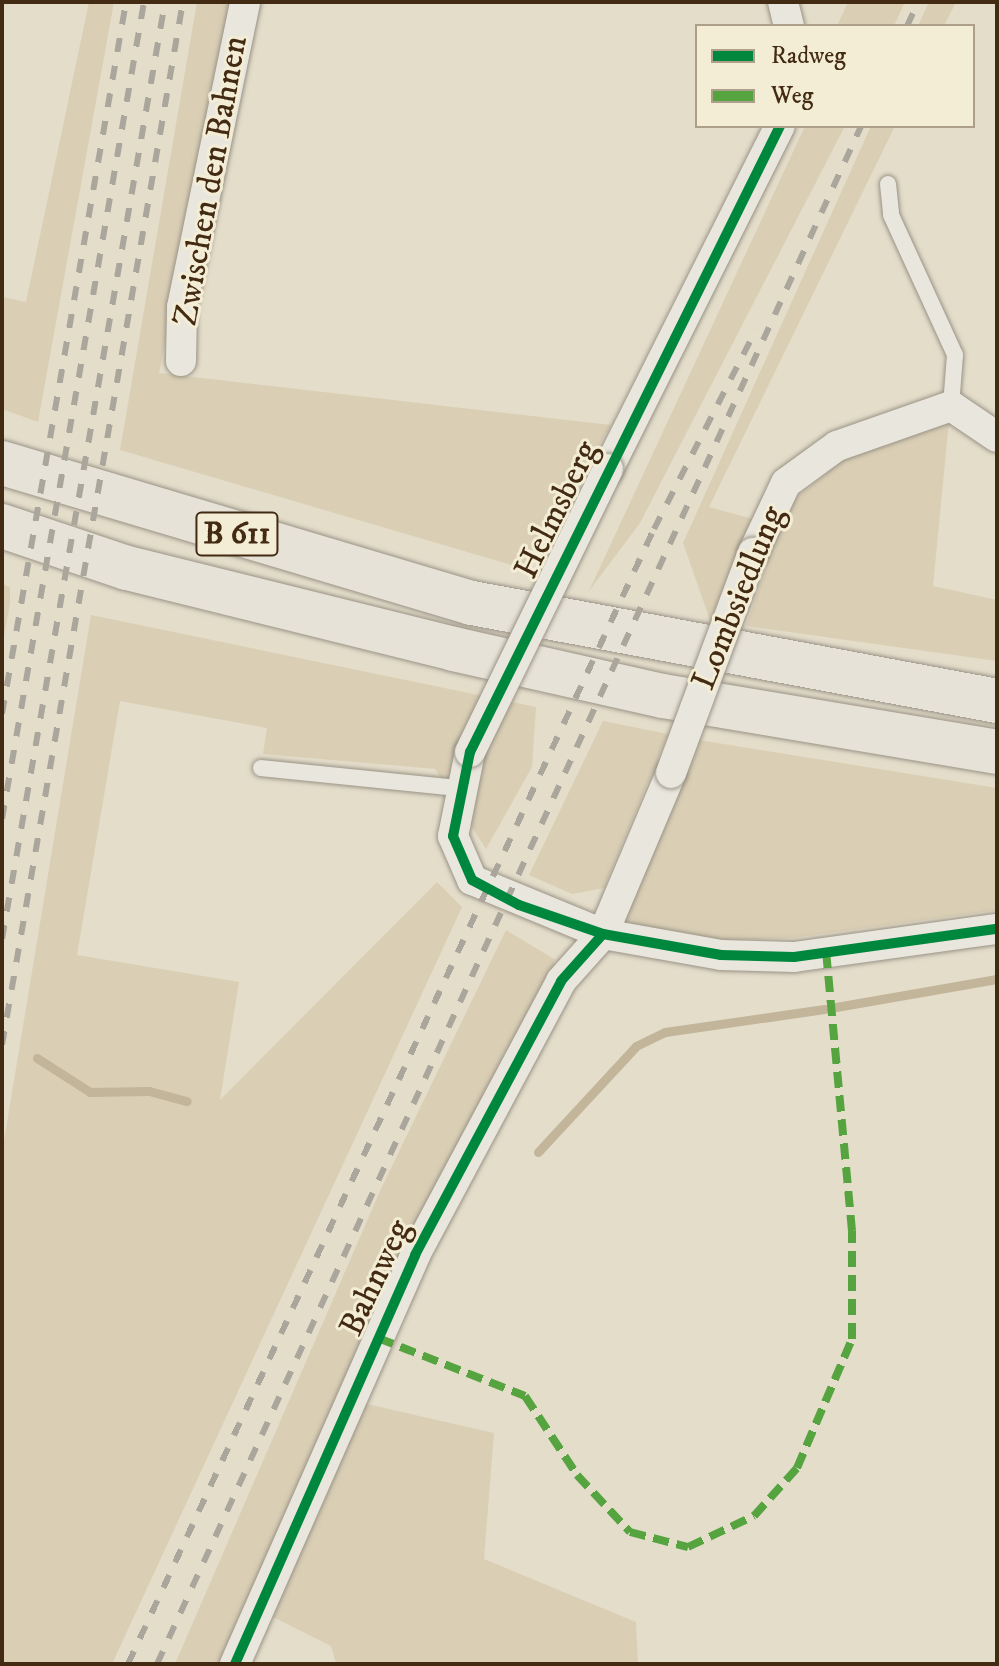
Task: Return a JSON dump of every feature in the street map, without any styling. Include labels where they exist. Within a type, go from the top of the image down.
[{"type":"highway","name":"B 611","points":[[2,463],[472,603],[997,701]]},
{"type":"highway","name":"B 611","points":[[2,526],[127,568],[484,656],[663,696],[997,752]]},
{"type":"street","name":"Zwischen den Bahnen","points":[[181,361],[182,307],[245,2]]},
{"type":"street","points":[[783,2],[788,24]]},
{"type":"street","name":"Helmsberg","points":[[779,128],[470,752],[457,788],[453,836],[461,863],[472,880],[519,905],[603,934],[721,955],[794,957],[997,929]]},
{"type":"street","points":[[951,406],[997,437]]},
{"type":"street","name":"Lombsiedlung","points":[[603,934],[671,773],[753,553],[786,483],[837,446],[951,406]]},
{"type":"street","name":"Bahnweg","points":[[235,1664],[415,1255],[561,981],[603,934]]},
{"type":"lane","points":[[888,184],[891,215],[955,355],[951,406]]},
{"type":"lane","points":[[261,768],[457,788]]},
{"type":"shaded area","points":[[89,2],[114,2],[38,422],[2,409],[2,297],[26,302]]},
{"type":"shaded area","points":[[197,2],[233,2],[159,373],[611,425],[525,569],[120,450]]},
{"type":"shaded area","points":[[848,2],[905,2],[895,24],[838,24]]},
{"type":"shaded area","points":[[929,2],[956,2],[945,24],[919,24]]},
{"type":"shaded area","points":[[804,128],[844,128],[640,523],[589,591]]},
{"type":"shaded area","points":[[870,128],[894,128],[709,507],[753,519],[710,620],[683,543]]},
{"type":"shaded area","points":[[949,421],[933,586],[997,600],[997,661],[746,626],[787,505],[849,455]]},
{"type":"shaded area","points":[[2,584],[10,587],[10,603],[2,647]]},
{"type":"shaded area","points":[[91,615],[536,707],[532,767],[486,849],[435,769],[263,754],[267,728],[120,701],[77,955],[239,982],[220,1100],[437,882],[462,907],[112,1664],[2,1664],[2,1153]]},
{"type":"shaded area","points":[[603,721],[668,734],[604,888],[572,894],[529,875]]},
{"type":"shaded area","points":[[699,740],[997,788],[997,910],[793,938],[720,940],[624,923]]},
{"type":"shaded area","points":[[506,930],[554,959],[554,976],[222,1664],[175,1664],[380,1191]]},
{"type":"shaded area","points":[[358,1402],[494,1433],[484,1559],[636,1622],[638,1664],[336,1664],[331,1646],[267,1614]]},
{"type":"waterway","points":[[836,1007],[997,979]]},
{"type":"waterway","points":[[538,1152],[636,1046],[665,1032],[824,1009]]},
{"type":"waterway","points":[[37,1058],[90,1092],[149,1091],[187,1101]]},
{"type":"railway","points":[[2,714],[126,2]]},
{"type":"railway","points":[[2,819],[144,2]]},
{"type":"railway","points":[[2,939],[165,2]]},
{"type":"railway","points":[[2,1045],[183,2]]},
{"type":"railway","points":[[908,24],[918,2]]},
{"type":"railway","points":[[157,1664],[860,128]]},
{"type":"railway","points":[[128,1664],[654,529],[756,330]]},
{"type":"marked path","points":[[378,1338],[525,1396],[577,1475],[630,1532],[688,1547],[754,1516],[797,1468],[852,1339],[852,1231],[826,953]]},
{"type":"cycle path","points":[[779,128],[470,752],[453,836],[472,880],[519,905],[603,934],[721,955],[794,957],[997,929]]},
{"type":"cycle path","points":[[235,1664],[415,1255],[561,981],[603,934]]}]
